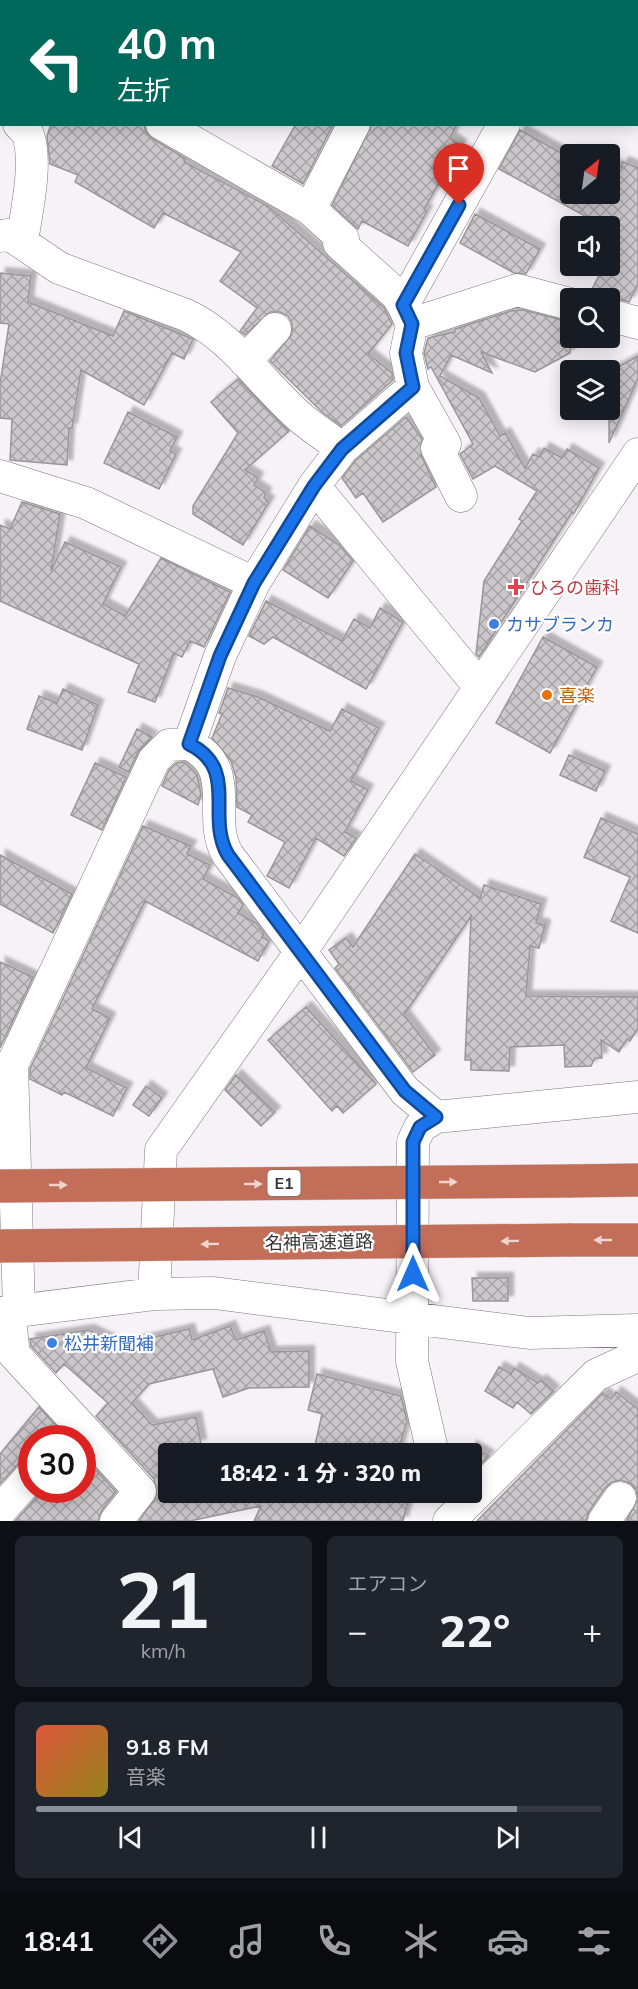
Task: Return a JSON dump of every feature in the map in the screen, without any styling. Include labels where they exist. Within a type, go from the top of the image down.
[{"type":"highway","name":"E1","points":[[0,1186],[638,1180]]},
{"type":"highway","name":"名神高速道路","points":[[0,1245],[638,1240]]},
{"type":"street","points":[[21,126],[28,134],[30,163],[11,239],[59,268],[196,320],[214,332],[301,417],[342,449]]},
{"type":"street","points":[[165,126],[310,209],[343,239],[339,243],[397,295],[407,315]]},
{"type":"street","points":[[310,209],[353,126]]},
{"type":"street","points":[[461,496],[437,448],[445,444],[413,387],[406,353],[407,315],[503,126]]},
{"type":"street","points":[[407,315],[518,290],[560,301]]},
{"type":"street","points":[[620,318],[638,323]]},
{"type":"street","points":[[245,361],[275,329]]},
{"type":"street","points":[[189,744],[220,656],[254,583],[314,486],[342,449],[413,387]]},
{"type":"street","points":[[154,1294],[161,1150],[300,953],[638,454]]},
{"type":"street","points":[[0,476],[86,503],[254,583]]},
{"type":"street","points":[[314,486],[480,687]]},
{"type":"street","points":[[67,1425],[14,1354],[9,1312],[12,1065],[154,760],[169,745],[189,744],[205,753],[215,768],[224,848],[405,1091],[436,1117]]},
{"type":"street","points":[[431,1443],[412,1361],[413,1142],[420,1127],[436,1117],[638,1097]]},
{"type":"street","points":[[9,1312],[154,1294],[214,1293],[529,1334],[638,1330]]},
{"type":"street","points":[[638,1342],[638,1379]]},
{"type":"street","points":[[449,1521],[596,1375],[637,1356]]},
{"type":"street","points":[[96,1453],[140,1491],[116,1521]]},
{"type":"street","points":[[0,1511],[18,1491]]},
{"type":"street","points":[[445,1503],[449,1521]]},
{"type":"building","points":[[50,126],[144,126],[146,132],[153,139],[186,159],[184,162],[268,206],[384,308],[392,324],[368,354],[392,373],[393,380],[341,426],[322,412],[270,361],[292,334],[292,324],[288,316],[280,312],[270,312],[245,335],[240,331],[257,308],[220,281],[241,252],[163,213],[154,228],[75,182],[78,175],[50,164],[47,136]]},
{"type":"building","points":[[295,126],[332,126],[303,184],[272,166]]},
{"type":"building","points":[[371,126],[456,126],[450,138],[461,145],[424,209],[427,211],[408,246],[362,221],[358,229],[332,205]]},
{"type":"building","points":[[520,130],[560,152],[560,202],[499,169]]},
{"type":"building","points":[[623,162],[638,168],[638,284],[629,302],[620,300],[620,288],[593,288],[599,276],[620,276],[620,216],[585,216],[563,204],[620,204],[620,168]]},
{"type":"building","points":[[475,214],[540,249],[526,274],[514,273],[460,243]]},
{"type":"building","points":[[0,273],[31,276],[28,302],[113,336],[124,311],[193,339],[184,359],[172,353],[144,405],[81,370],[72,428],[69,428],[67,465],[10,460],[12,419],[0,418],[0,384],[9,324],[0,323]]},
{"type":"building","points":[[523,310],[560,319],[560,348],[570,348],[570,353],[535,372],[481,352],[492,373],[451,355],[440,376],[479,398],[500,436],[505,433],[525,468],[533,454],[539,457],[544,448],[562,458],[567,449],[599,468],[574,513],[572,512],[479,657],[476,654],[484,581],[522,521],[519,519],[537,491],[495,466],[473,479],[460,454],[473,444],[431,367],[428,369],[424,353],[428,338],[455,332],[455,329],[511,311]]},
{"type":"building","points":[[638,356],[638,378],[620,418],[620,366]]},
{"type":"building","points":[[238,379],[289,431],[245,470],[258,478],[254,485],[266,493],[264,498],[269,502],[243,545],[193,514],[193,506],[238,433],[211,402]]},
{"type":"building","points":[[128,412],[177,437],[170,451],[176,454],[159,489],[104,463]]},
{"type":"building","points":[[406,417],[422,439],[421,455],[436,487],[383,522],[363,493],[356,498],[342,478],[355,461]]},
{"type":"building","points":[[609,420],[619,420],[609,443]]},
{"type":"building","points":[[22,502],[60,514],[51,571],[65,542],[121,567],[103,604],[125,616],[161,558],[230,592],[204,647],[190,641],[182,657],[174,653],[155,702],[128,692],[139,664],[0,601],[0,525],[10,529]]},
{"type":"building","points":[[310,526],[339,545],[353,561],[328,598],[283,570]]},
{"type":"building","points":[[266,601],[342,641],[354,619],[370,628],[380,608],[403,622],[366,689],[273,637],[264,644],[249,636]]},
{"type":"building","name":"喜楽","points":[[543,637],[597,667],[550,753],[496,723]]},
{"type":"building","points":[[228,688],[258,697],[330,731],[342,709],[379,728],[351,781],[368,790],[345,832],[356,838],[344,856],[316,838],[289,888],[267,876],[285,842],[248,822],[252,815],[237,807],[236,778],[231,761],[212,738],[222,714],[219,713]]},
{"type":"building","points":[[63,689],[98,705],[82,750],[27,729],[39,696],[57,703]]},
{"type":"building","points":[[137,729],[152,737],[138,752],[129,772],[119,767]]},
{"type":"building","points":[[569,755],[605,771],[596,791],[560,775]]},
{"type":"building","points":[[184,762],[197,775],[201,795],[198,805],[162,786],[169,770],[177,763]]},
{"type":"building","points":[[95,763],[126,777],[102,830],[71,815]]},
{"type":"building","points":[[601,818],[638,834],[638,933],[611,921],[630,877],[584,857]]},
{"type":"building","points":[[143,826],[191,846],[187,854],[210,865],[203,879],[238,898],[243,905],[238,913],[256,923],[264,933],[262,937],[269,941],[258,961],[145,901],[92,1009],[110,1018],[86,1068],[127,1088],[113,1116],[64,1092],[62,1095],[30,1079],[30,1069]]},
{"type":"building","points":[[415,854],[480,898],[484,885],[541,904],[536,923],[545,925],[539,948],[530,946],[526,996],[638,997],[638,1028],[630,1041],[627,1039],[619,1052],[601,1040],[602,1058],[595,1058],[591,1066],[565,1067],[564,1045],[510,1047],[509,1071],[471,1070],[471,1060],[465,1060],[471,916],[404,1015],[435,1055],[413,1072],[335,968],[339,964],[329,950],[346,938],[353,947]]},
{"type":"building","points":[[0,855],[72,894],[53,933],[0,904]]},
{"type":"building","points":[[0,962],[33,977],[0,1048]]},
{"type":"building","points":[[306,1007],[376,1084],[343,1113],[337,1106],[332,1111],[268,1040]]},
{"type":"building","points":[[236,1075],[275,1112],[261,1126],[225,1090]]},
{"type":"building","points":[[146,1086],[162,1098],[149,1116],[133,1105]]},
{"type":"building","points":[[472,1278],[508,1278],[508,1301],[473,1301]]},
{"type":"building","points":[[230,1326],[236,1340],[264,1331],[271,1352],[309,1351],[309,1387],[249,1388],[223,1397],[213,1369],[149,1384],[132,1403],[152,1425],[196,1417],[201,1443],[158,1443],[158,1503],[408,1503],[403,1521],[254,1521],[261,1506],[190,1521],[139,1521],[157,1495],[154,1479],[96,1416],[108,1403],[64,1364],[56,1373],[31,1346],[30,1339],[89,1330],[120,1345],[189,1329],[192,1340]]},
{"type":"building","points":[[499,1367],[511,1374],[514,1368],[538,1383],[541,1380],[554,1391],[531,1414],[517,1402],[513,1408],[485,1391]]},
{"type":"building","points":[[317,1374],[401,1396],[407,1421],[400,1443],[315,1443],[322,1414],[308,1410]]},
{"type":"building","points":[[616,1392],[638,1409],[638,1499],[636,1490],[631,1484],[621,1480],[612,1482],[605,1488],[589,1511],[586,1521],[477,1521],[603,1393],[611,1399]]},
{"type":"building","points":[[39,1407],[55,1425],[24,1425]]},
{"type":"building","points":[[18,1432],[18,1464],[0,1484],[0,1454]]},
{"type":"building","points":[[482,1452],[489,1456],[482,1463]]},
{"type":"building","points":[[96,1470],[116,1492],[102,1510],[98,1521],[15,1521],[31,1503],[96,1503]]},
{"type":"building","points":[[638,1499],[638,1521],[626,1521]]},
{"type":"place","name":"ひろの歯科","points":[[516,587]]},
{"type":"place","name":"カサブランカ","points":[[494,624]]},
{"type":"place","name":"喜楽","points":[[547,695]]},
{"type":"place","name":"松井新聞補","points":[[52,1343]]},
{"type":"route","points":[[413,1274],[413,1142],[420,1127],[436,1117],[405,1091],[228,855],[221,834],[218,776],[205,753],[189,744],[220,656],[254,583],[314,486],[342,449],[413,387],[406,353],[412,324],[403,305],[459,205]]}]
